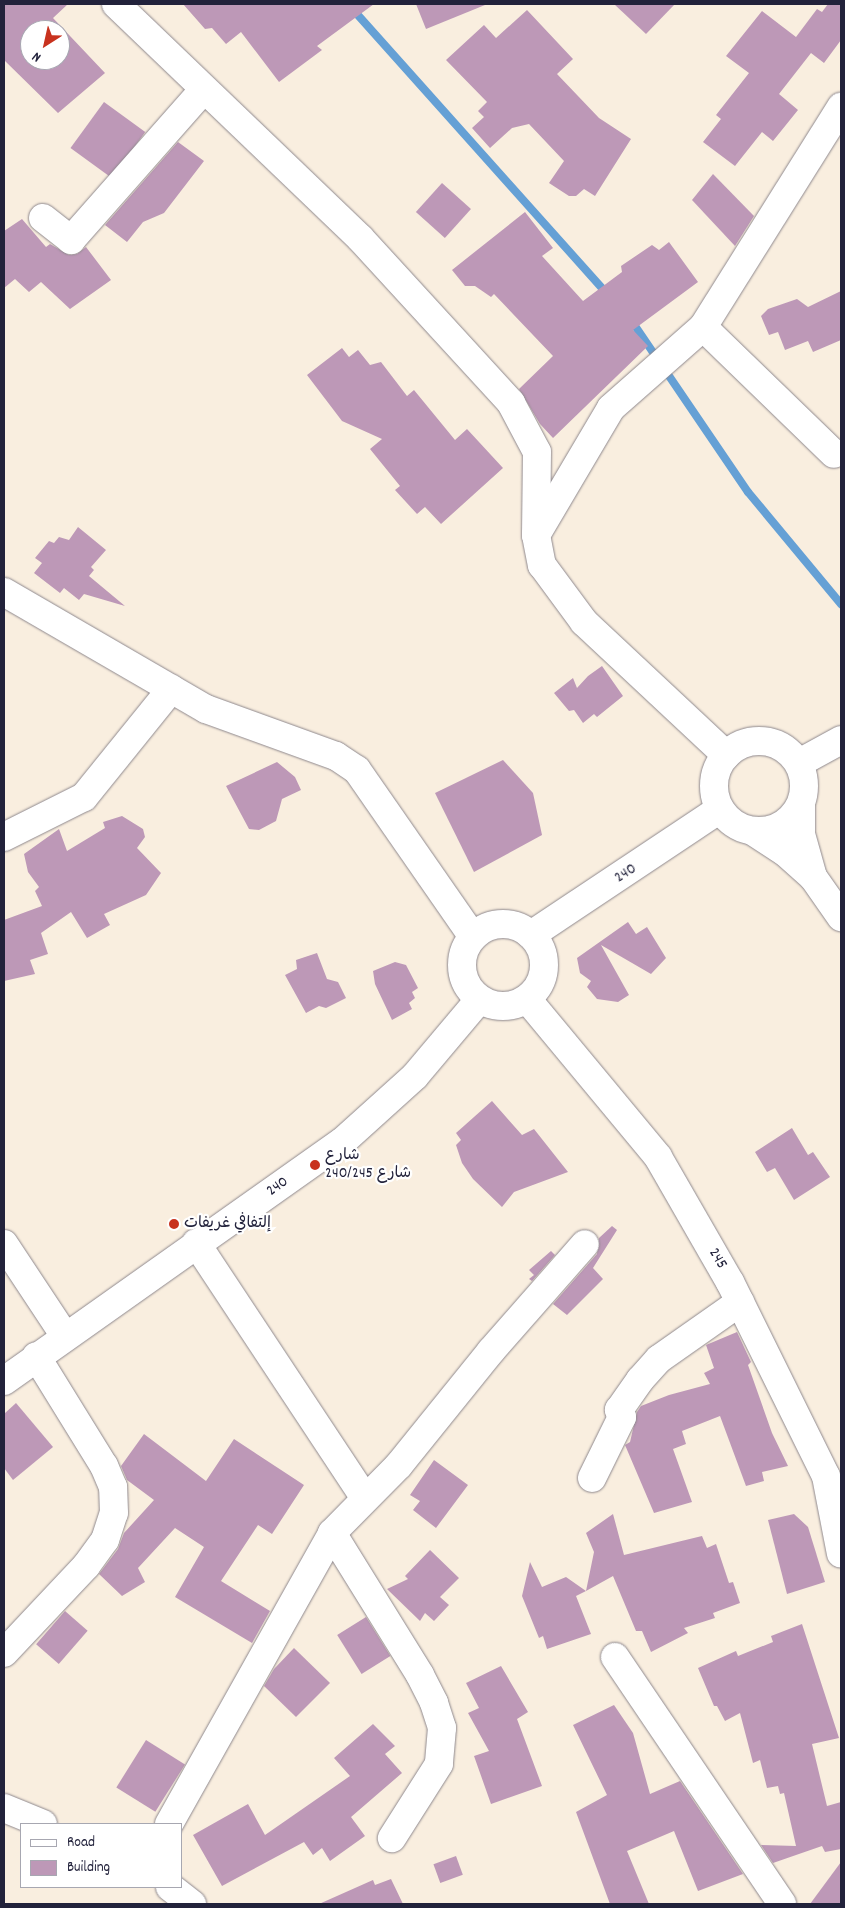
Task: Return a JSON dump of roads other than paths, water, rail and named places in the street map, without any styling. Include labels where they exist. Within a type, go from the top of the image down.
[{"type":"street","points":[[116,4],[360,238],[510,403],[537,452],[536,535],[542,565],[584,622],[726,755]]},
{"type":"street","points":[[43,218],[71,240],[204,89]]},
{"type":"street","points":[[536,535],[611,408],[703,327],[841,107]]},
{"type":"street","points":[[703,327],[834,454]]},
{"type":"street","points":[[4,592],[206,709],[336,756],[357,770],[473,936]]},
{"type":"street","points":[[4,836],[84,797],[171,689]]},
{"type":"street","points":[[799,763],[841,740]]},
{"type":"street","points":[[813,877],[802,834],[801,805],[805,791],[799,763],[784,748],[764,741],[737,746],[726,755],[714,781],[720,808],[728,820],[754,832],[786,852],[813,877],[841,917]]},
{"type":"street","points":[[754,832],[782,826],[801,805]]},
{"type":"street","name":"240","points":[[531,936],[720,808]]},
{"type":"street","points":[[495,925],[520,928],[531,936],[543,956],[544,968],[536,990],[527,999],[500,1007],[479,1000],[466,985],[462,972],[465,947],[473,936],[495,925]]},
{"type":"street","name":"245","points":[[527,999],[658,1157],[740,1302],[826,1476],[841,1554]]},
{"type":"street","name":"240","points":[[4,1381],[36,1356],[342,1142],[415,1076],[479,1000]]},
{"type":"street","points":[[196,1243],[364,1497]]},
{"type":"street","points":[[4,1244],[65,1336]]},
{"type":"street","points":[[170,1823],[332,1533],[364,1497],[399,1464],[491,1351],[585,1244]]},
{"type":"street","points":[[592,1478],[622,1417],[619,1410],[640,1380],[659,1359],[740,1302]]},
{"type":"street","points":[[4,1653],[86,1566],[105,1540],[114,1513],[113,1487],[104,1466],[36,1356]]},
{"type":"street","points":[[332,1533],[420,1675],[434,1703],[442,1728],[439,1764],[392,1838]]},
{"type":"street","points":[[615,1657],[782,1904]]},
{"type":"street","points":[[4,1808],[41,1823]]},
{"type":"street","points":[[171,1888],[192,1904]]},
{"type":"waterway","points":[[348,4],[608,295]]},
{"type":"waterway","points":[[631,320],[748,492],[841,604]]},
{"type":"place","name":"شارع 240/شارع 245","points":[[315,1165]]},
{"type":"place","name":"إلتفافي غريفات","points":[[174,1224]]}]
